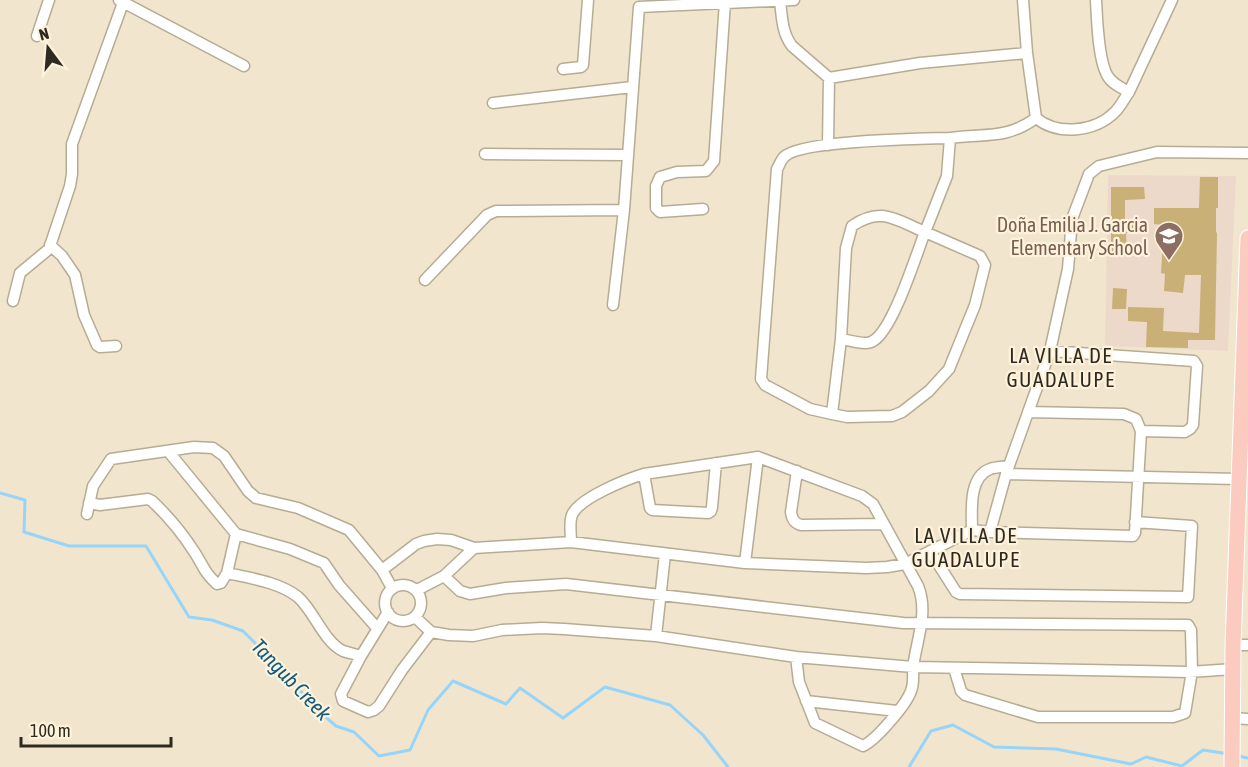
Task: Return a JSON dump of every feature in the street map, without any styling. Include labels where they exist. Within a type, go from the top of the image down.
[{"type":"main road","points":[[1232,767],[1234,669],[1240,645],[1239,479],[1245,391],[1248,238]]},
{"type":"street","points":[[38,36],[49,0]]},
{"type":"street","points":[[563,69],[583,65],[588,0]]},
{"type":"street","points":[[613,305],[624,210],[639,3],[794,0]]},
{"type":"street","points":[[1023,0],[1027,53],[1036,118],[1044,125],[1068,130],[1093,125],[1113,114],[1129,92],[1172,0]]},
{"type":"street","points":[[1096,0],[1098,32],[1107,75],[1114,84],[1129,92]]},
{"type":"street","points":[[13,301],[20,273],[50,249],[70,186],[72,144],[91,96],[122,1],[244,66]]},
{"type":"street","points":[[780,1],[784,33],[788,40],[829,78],[828,145]]},
{"type":"street","points":[[703,209],[660,212],[656,208],[656,186],[660,177],[676,172],[706,171],[714,161],[725,2]]},
{"type":"street","points":[[829,78],[920,63],[1027,53]]},
{"type":"street","points":[[493,103],[632,87]]},
{"type":"street","points":[[832,414],[841,339],[846,248],[852,226],[865,217],[884,215],[980,256],[985,265],[975,305],[949,369],[929,391],[902,412],[892,416],[847,417],[832,414],[810,409],[765,385],[761,379],[777,169],[784,157],[797,150],[828,145],[1010,133],[1036,118]]},
{"type":"street","points":[[841,339],[869,343],[876,339],[888,325],[947,176],[950,138]]},
{"type":"street","points":[[990,532],[1007,470],[1050,351],[1068,269],[1072,219],[1089,174],[1099,166],[1157,152],[1248,153]]},
{"type":"street","points":[[485,154],[628,155]]},
{"type":"street","points":[[425,280],[487,215],[496,211],[624,210]]},
{"type":"street","points":[[50,246],[62,256],[75,275],[84,315],[97,345],[100,347],[116,346]]},
{"type":"street","points":[[1050,351],[1194,361],[1197,366],[1193,425],[1190,429],[1185,432],[1141,431]]},
{"type":"street","points":[[382,570],[409,549],[424,541],[451,540],[474,548],[571,542],[745,563],[866,568],[905,564],[972,530],[1130,536],[1134,533],[1141,431],[1136,419],[1124,414],[1028,412]]},
{"type":"street","points":[[236,534],[227,573],[220,584],[217,584],[206,574],[195,553],[162,510],[150,499],[100,505],[88,509],[93,486],[111,459],[194,447],[215,449],[224,456],[248,491],[256,498],[298,508],[349,530],[382,570],[392,588]]},
{"type":"street","points":[[168,451],[236,534],[290,549],[324,563],[339,585],[377,628]]},
{"type":"street","points":[[745,563],[758,457]]},
{"type":"street","points":[[571,542],[571,516],[582,502],[630,478],[716,463],[758,457],[868,499],[884,524],[922,598],[922,623],[913,667],[911,691],[871,742],[863,746],[815,723],[799,682],[796,657]]},
{"type":"street","points":[[645,474],[652,510],[708,513],[712,507],[716,463]]},
{"type":"street","points":[[972,530],[972,502],[975,484],[983,472],[990,468],[1138,477],[1239,479]]},
{"type":"street","points":[[797,471],[791,512],[792,519],[796,523],[801,525],[884,524]]},
{"type":"street","points":[[930,551],[956,592],[960,594],[1188,597],[1192,526],[1190,524],[1135,522]]},
{"type":"street","points":[[417,590],[444,576],[474,548]]},
{"type":"street","points":[[656,636],[665,554]]},
{"type":"street","points":[[227,573],[268,583],[297,597],[306,605],[328,637],[340,649],[361,656]]},
{"type":"street","points":[[444,576],[460,591],[470,594],[506,588],[566,584],[903,623],[1188,625],[1191,630],[1192,671],[1185,713],[1173,717],[1042,717],[965,695],[961,691],[954,668]]},
{"type":"street","points":[[397,585],[408,585],[417,590],[422,604],[415,617],[404,621],[392,617],[388,612],[385,599],[392,588],[397,585]]},
{"type":"street","points":[[388,612],[341,694],[343,701],[368,712],[374,710],[431,632]]},
{"type":"street","points":[[415,617],[431,632],[449,635],[473,636],[502,630],[542,628],[656,636],[796,657],[913,667],[1192,671],[1234,669]]},
{"type":"street","points":[[806,701],[897,711]]},
{"type":"street","points":[[1232,718],[1248,719]]},
{"type":"shaded area","name":"Doña Emilia J. Garcia Elementary School","points":[[1108,175],[1236,176],[1228,351],[1105,346]]},
{"type":"building","points":[[1200,177],[1218,177],[1215,340],[1188,340],[1188,348],[1146,347],[1147,322],[1128,321],[1128,307],[1164,308],[1163,331],[1199,333],[1201,275],[1185,275],[1183,293],[1164,291],[1165,274],[1161,273],[1164,225],[1154,224],[1154,208],[1199,208]]},
{"type":"building","points":[[1111,187],[1144,187],[1145,199],[1125,200],[1125,220],[1146,220],[1145,233],[1126,233],[1127,256],[1111,256]]},
{"type":"building","points":[[1113,288],[1127,289],[1126,309],[1112,309]]},
{"type":"waterway","name":"Tangub Creek","points":[[0,493],[25,500],[24,532],[69,546],[146,546],[189,617],[212,620],[243,631],[288,676],[313,706],[336,726],[354,732],[379,756],[410,750],[428,710],[453,681],[506,704],[520,688],[563,718],[605,687],[670,705],[703,735],[728,767]]},
{"type":"waterway","name":"Tangub Creek","points":[[909,767],[931,731],[953,725],[994,747],[1056,749],[1131,764],[1146,757],[1182,766],[1203,750],[1229,754]]},
{"type":"waterway","name":"Tangub Creek","points":[[1238,756],[1248,758]]},
{"type":"place","name":"Doña Emilia J. Garcia Elementary School","points":[[1169,262]]},
{"type":"district","name":"LA VILLA DE GUADALUPE","points":[[1061,368]]},
{"type":"district","name":"LA VILLA DE GUADALUPE","points":[[966,548]]}]
